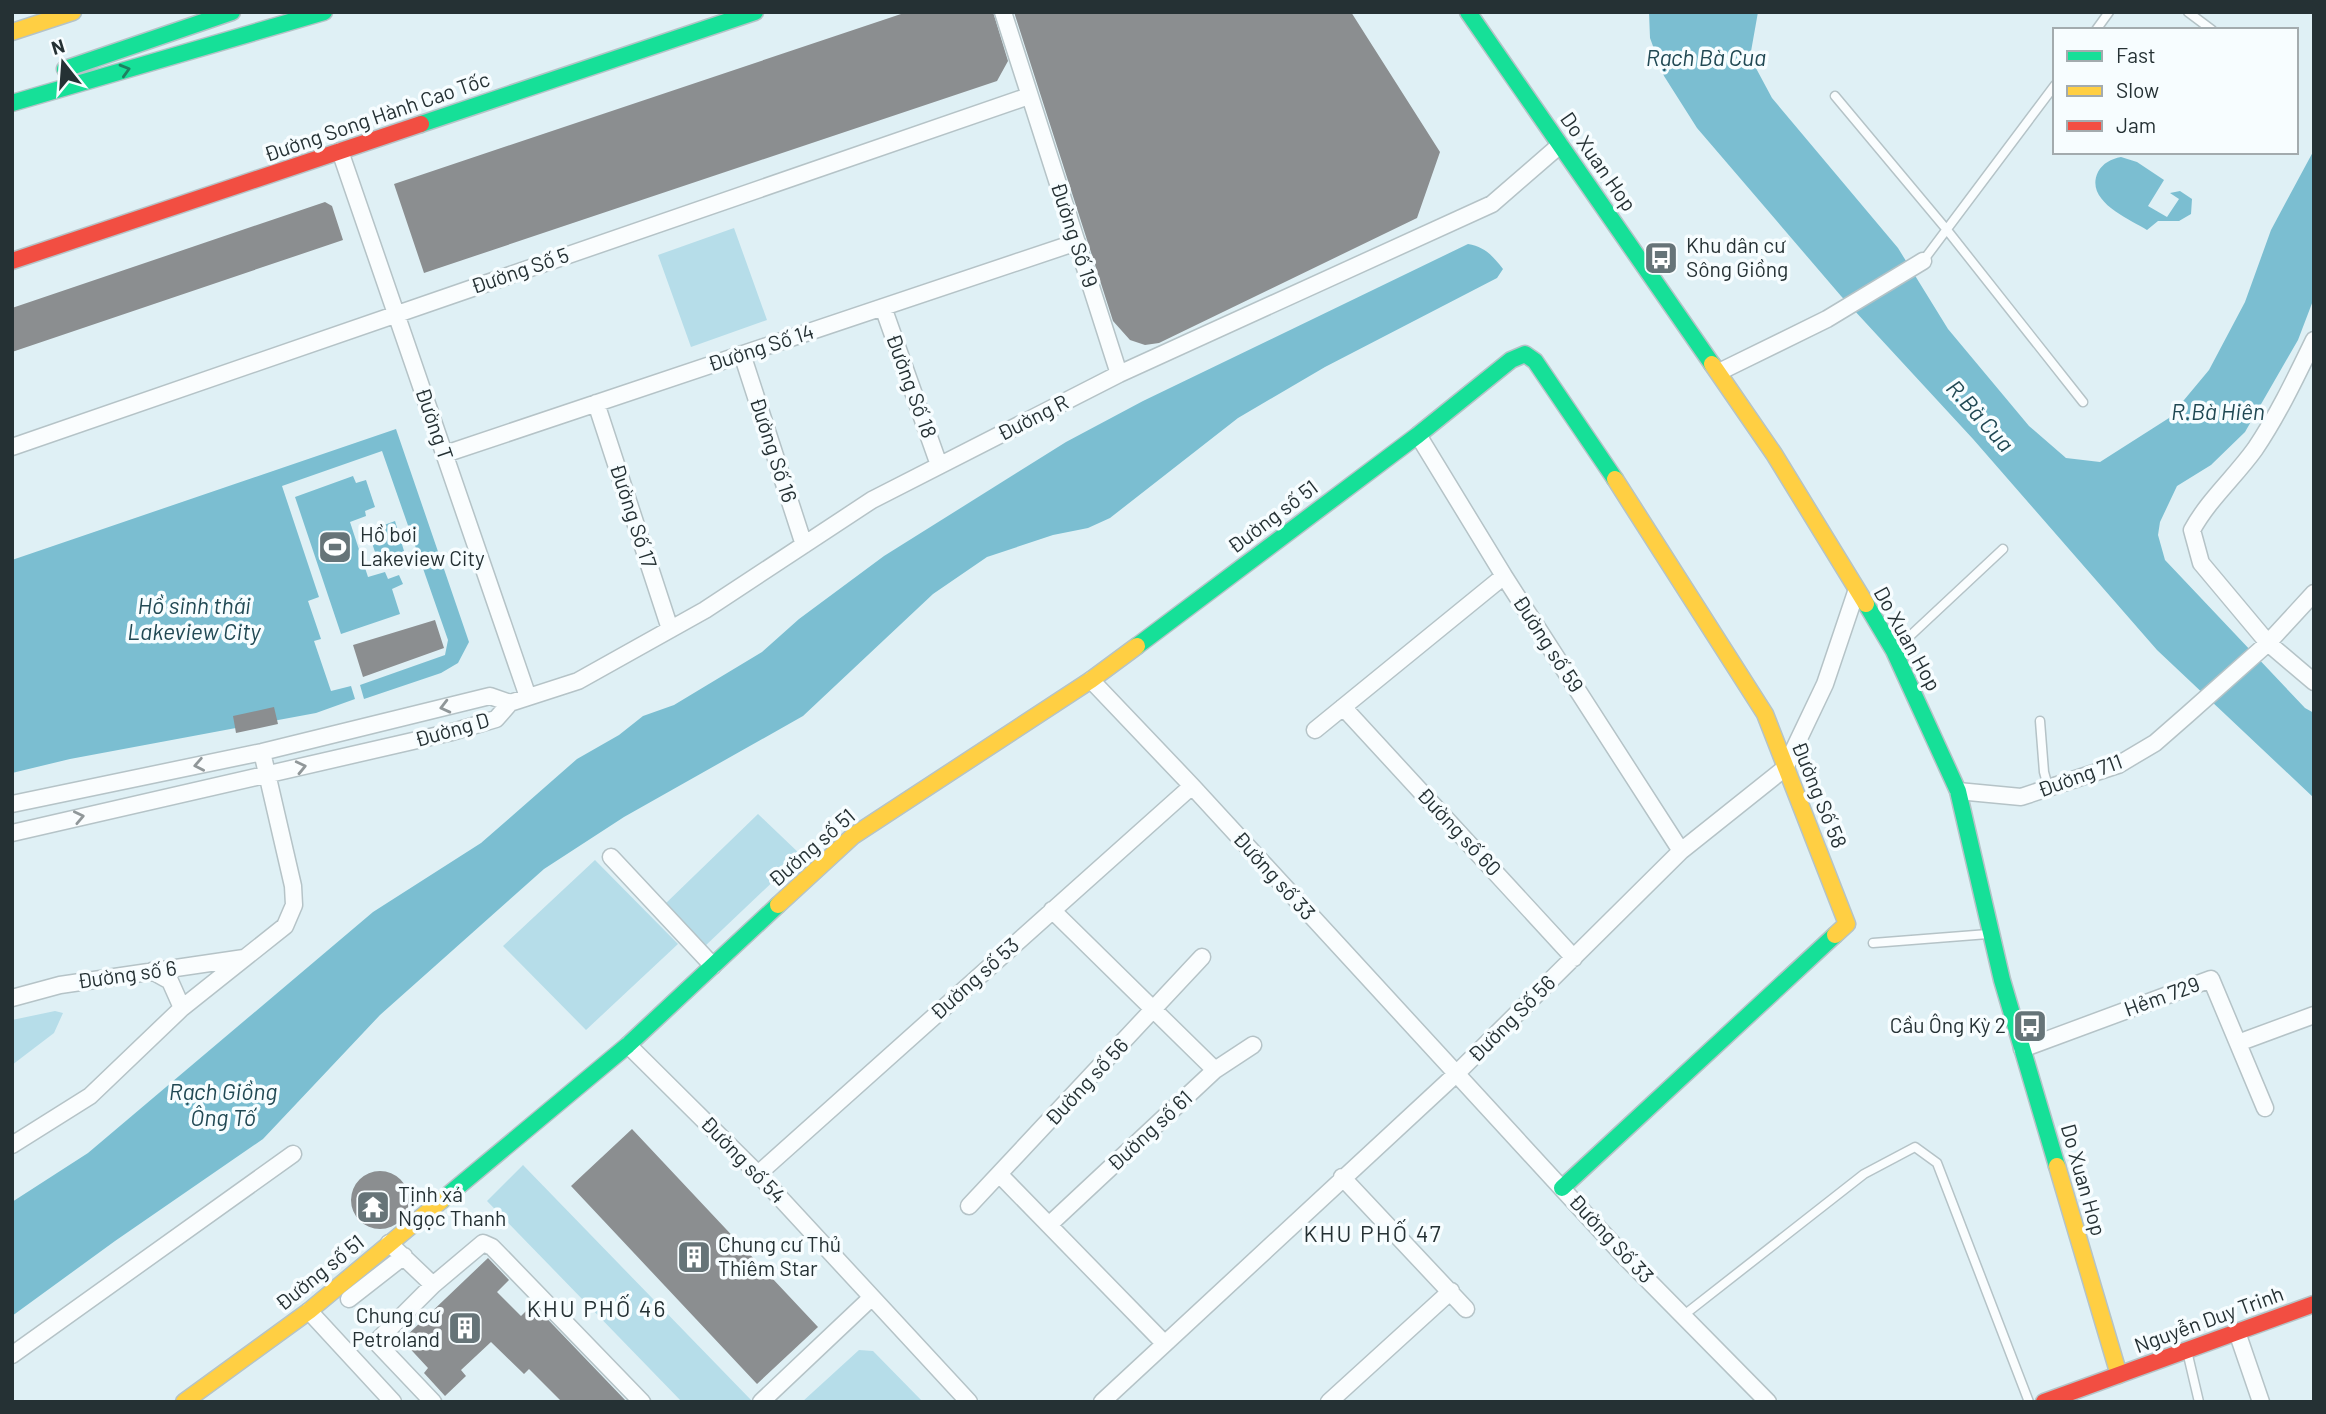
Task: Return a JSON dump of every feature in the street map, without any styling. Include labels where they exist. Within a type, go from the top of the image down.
[{"type":"main road","points":[[12,15],[19,12]]},
{"type":"main road","points":[[12,32],[73,12]]},
{"type":"main road","points":[[12,86],[232,12]]},
{"type":"main road","points":[[12,103],[324,12]]},
{"type":"main road","name":"Đường Song Hành Cao Tốc","points":[[12,261],[755,12]]},
{"type":"main road","name":"Do Xuan Hop","points":[[1468,12],[1774,454],[1856,592],[1894,650],[1958,791],[2022,1049],[2119,1375]]},
{"type":"main road","name":"Đường số 51","points":[[184,1402],[309,1311],[628,1045],[853,836],[1091,680],[1418,435],[1518,355],[1531,356],[1535,361]]},
{"type":"main road","name":"Đường Số 58","points":[[1535,361],[1659,543],[1765,713],[1784,768],[1807,815],[1847,923],[1562,1188]]},
{"type":"main road","name":"Nguyễn Duy Trinh","points":[[2044,1402],[2101,1385],[2119,1375],[2314,1304]]},
{"type":"main road","name":"Nguyễn Duy Trinh","points":[[2077,1390],[2096,1376],[2112,1350]]},
{"type":"street","name":"Đường Số 19","points":[[1003,12],[1119,374]]},
{"type":"street","name":"Đường Số 5","points":[[12,447],[1029,96]]},
{"type":"street","name":"Đường R","points":[[510,703],[578,681],[670,629],[872,500],[939,465],[1119,374],[1492,205],[1560,145]]},
{"type":"street","name":"Đường T","points":[[340,151],[527,697]]},
{"type":"street","name":"Đường Số 14","points":[[445,454],[1076,242]]},
{"type":"street","points":[[1719,372],[1827,319],[1923,261]]},
{"type":"street","name":"Đường Số 18","points":[[883,307],[939,465]]},
{"type":"street","points":[[2314,340],[2293,385],[2254,450],[2202,511],[2192,530],[2201,563],[2268,643],[2314,682]]},
{"type":"street","name":"Đường Số 16","points":[[741,354],[804,545]]},
{"type":"street","name":"Đường Số 17","points":[[596,403],[670,629]]},
{"type":"street","name":"Đường số 59","points":[[1418,435],[1504,576],[1681,851]]},
{"type":"street","points":[[1315,730],[1504,576]]},
{"type":"street","name":"Đường Số 56","points":[[1102,1402],[1163,1342],[1455,1075],[1681,851],[1784,768],[1825,684],[1856,592]]},
{"type":"street","points":[[2268,643],[2314,593]]},
{"type":"street","name":"Đường 711","points":[[1958,791],[2021,797],[2049,790],[2118,765],[2155,743],[2268,643]]},
{"type":"street","name":"Đường số 33","points":[[1091,680],[1192,786],[1455,1075]]},
{"type":"street","name":"Đường D","points":[[12,804],[261,752],[490,696],[510,703],[496,719],[452,732],[12,832]]},
{"type":"street","name":"Đường số 60","points":[[1343,707],[1574,958]]},
{"type":"street","points":[[12,1145],[90,1096],[183,1008],[285,926],[294,905],[261,752]]},
{"type":"street","name":"Đường số 53","points":[[758,1174],[1192,786]]},
{"type":"street","points":[[611,857],[713,966]]},
{"type":"street","points":[[1052,910],[1215,1070]]},
{"type":"street","name":"Đường số 56","points":[[970,1206],[1202,957]]},
{"type":"street","name":"Đường số 6","points":[[12,998],[60,985],[244,958]]},
{"type":"street","points":[[152,971],[170,981],[183,1008]]},
{"type":"street","name":"Hẻm 729","points":[[2022,1049],[2211,979],[2265,1108]]},
{"type":"street","points":[[2238,1043],[2314,1015]]},
{"type":"street","name":"Đường số 54","points":[[628,1045],[758,1174],[968,1402]]},
{"type":"street","name":"Đường số 61","points":[[1050,1224],[1215,1070],[1253,1045]]},
{"type":"street","name":"Đường Số 33","points":[[1455,1075],[1624,1256],[1768,1402]]},
{"type":"street","points":[[12,1354],[293,1154]]},
{"type":"street","points":[[1000,1175],[1163,1342]]},
{"type":"street","points":[[1342,1177],[1466,1309]]},
{"type":"street","points":[[389,1243],[433,1285]]},
{"type":"street","points":[[433,1402],[376,1342],[433,1285],[471,1250],[483,1243],[492,1247],[642,1402]]},
{"type":"street","points":[[349,1299],[404,1256]]},
{"type":"street","points":[[1329,1402],[1451,1291]]},
{"type":"street","points":[[761,1402],[870,1298]]},
{"type":"street","points":[[309,1311],[393,1402]]},
{"type":"street","points":[[2237,1332],[2261,1402]]},
{"type":"lane","points":[[2097,28],[2109,12]]},
{"type":"lane","points":[[2188,12],[2209,28]]},
{"type":"lane","points":[[1923,261],[2053,88]]},
{"type":"lane","points":[[1835,96],[1947,230],[2083,402]]},
{"type":"lane","points":[[1894,650],[2003,549]]},
{"type":"lane","points":[[2040,721],[2049,790]]},
{"type":"lane","points":[[1873,943],[1992,934]]},
{"type":"lane","points":[[1684,1315],[1864,1174],[1915,1147],[1937,1163],[2029,1402]]},
{"type":"lane","points":[[2187,1350],[2199,1402]]},
{"type":"shaded area","points":[[734,228],[767,320],[691,347],[658,255]]},
{"type":"shaded area","points":[[758,814],[801,855],[704,947],[664,905]]},
{"type":"shaded area","points":[[595,860],[678,944],[586,1030],[503,946]]},
{"type":"shaded area","points":[[55,1011],[63,1013],[54,1033],[12,1065],[12,1020]]},
{"type":"shaded area","points":[[523,1165],[752,1401],[682,1402],[487,1201]]},
{"type":"shaded area","points":[[859,1350],[873,1351],[923,1402],[802,1402]]},
{"type":"water","name":"Rạch Bà Cua","points":[[1649,12],[1758,12],[1750,57],[1772,98],[1898,248],[1948,329],[2029,426],[2066,458],[2100,462],[2169,418],[2209,370],[2245,302],[2271,230],[2314,150],[2314,298],[2298,340],[2245,432],[2211,465],[2177,486],[2160,522],[2158,535],[2165,560],[2305,708],[2314,713],[2314,798],[2157,650],[1973,439],[1841,296],[1697,128],[1664,76],[1650,38]]},
{"type":"water","points":[[2121,157],[2137,162],[2164,180],[2148,206],[2167,217],[2179,199],[2170,193],[2180,191],[2192,199],[2191,214],[2179,221],[2158,221],[2147,230],[2111,208],[2097,192],[2095,182],[2102,166]]},
{"type":"water","name":"Rạch Giồng Ông Tố","points":[[1468,244],[1488,252],[1503,269],[1497,278],[1325,367],[1238,418],[1110,518],[1088,528],[1053,535],[987,557],[933,594],[803,716],[624,817],[544,869],[380,1015],[263,1139],[12,1316],[12,1202],[88,1153],[373,912],[481,843],[577,759],[619,735],[643,716],[674,705],[762,652],[799,619],[884,556],[1066,442],[1143,401]]},
{"type":"water","name":"Hồ sinh thái Lakeview City","points":[[396,429],[469,642],[458,663],[441,673],[364,699],[360,685],[445,655],[448,640],[382,451],[282,486],[319,597],[308,601],[321,639],[314,641],[331,691],[351,686],[355,699],[316,713],[70,759],[12,773],[12,560]]},
{"type":"water","name":"Hồ bơi Lakeview City","points":[[353,476],[356,483],[366,480],[375,507],[365,511],[366,516],[350,522],[368,577],[385,572],[388,579],[399,575],[403,584],[392,589],[400,614],[341,634],[295,497]]},
{"type":"water","points":[[395,521],[404,551],[378,561],[368,531]]},
{"type":"building","points":[[907,12],[993,12],[1008,61],[997,81],[424,273],[394,184]]},
{"type":"building","points":[[1014,12],[1351,12],[1440,152],[1417,218],[1159,343],[1145,345],[1130,340],[1113,321]]},
{"type":"building","points":[[325,202],[332,206],[343,240],[12,352],[12,308]]},
{"type":"building","points":[[435,620],[444,648],[363,677],[353,645]]},
{"type":"building","points":[[274,707],[278,724],[236,733],[233,716]]},
{"type":"building","name":"Chung cư Thủ Thiêm Star","points":[[632,1129],[818,1327],[757,1384],[571,1186]]},
{"type":"building","points":[[380,1171],[391,1173],[404,1184],[409,1200],[407,1211],[396,1224],[380,1229],[369,1227],[356,1216],[351,1200],[353,1189],[364,1176]]},
{"type":"building","name":"Chung cư Petroland","points":[[488,1258],[509,1280],[497,1292],[521,1316],[533,1304],[627,1402],[562,1402],[529,1369],[524,1374],[491,1342],[461,1370],[466,1376],[445,1396],[424,1373],[428,1368],[402,1340]]},
{"type":"traffic: fast","points":[[65,69],[232,12]]},
{"type":"traffic: fast","points":[[12,103],[324,12]]},
{"type":"traffic: fast","points":[[421,124],[755,12]]},
{"type":"traffic: fast","points":[[1468,12],[1712,364]]},
{"type":"traffic: fast","points":[[1137,646],[1418,435],[1511,360],[1525,354],[1535,361],[1615,479]]},
{"type":"traffic: fast","points":[[1866,604],[1894,651],[1958,791],[2002,980],[2057,1166]]},
{"type":"traffic: fast","points":[[442,1200],[628,1045],[778,905]]},
{"type":"traffic: fast","points":[[1562,1188],[1835,935]]},
{"type":"traffic: slow","points":[[12,32],[73,12]]},
{"type":"traffic: slow","points":[[1712,364],[1774,454],[1866,604]]},
{"type":"traffic: slow","points":[[1615,479],[1765,714],[1847,924],[1835,935]]},
{"type":"traffic: slow","points":[[778,905],[853,836],[1091,680],[1137,646]]},
{"type":"traffic: slow","points":[[2057,1166],[2119,1375]]},
{"type":"traffic: slow","points":[[184,1402],[309,1311],[442,1200]]},
{"type":"traffic: jam","points":[[12,261],[421,124]]},
{"type":"traffic: jam","points":[[2044,1402],[2314,1304]]},
{"type":"place","name":"Khu dân cư Sông Giồng","points":[[1661,258]]},
{"type":"place","name":"Hồ bơi Lakeview City","points":[[335,547]]},
{"type":"place","name":"Cầu Ông Kỳ 2","points":[[2030,1026]]},
{"type":"place","name":"Tịnh xá Ngọc Thanh","points":[[373,1207]]},
{"type":"place","name":"Chung cư Thủ Thiêm Star","points":[[694,1257]]},
{"type":"place","name":"Chung cư Petroland","points":[[465,1328]]},
{"type":"district","name":"KHU PHỐ 47","points":[[1373,1234]]},
{"type":"district","name":"KHU PHỐ 46","points":[[597,1309]]},
{"type":"water label","name":"R.Bà Hiên","points":[[2218,412]]},
{"type":"water label","name":"R.Bà Cua","points":[[1980,416]]}]
